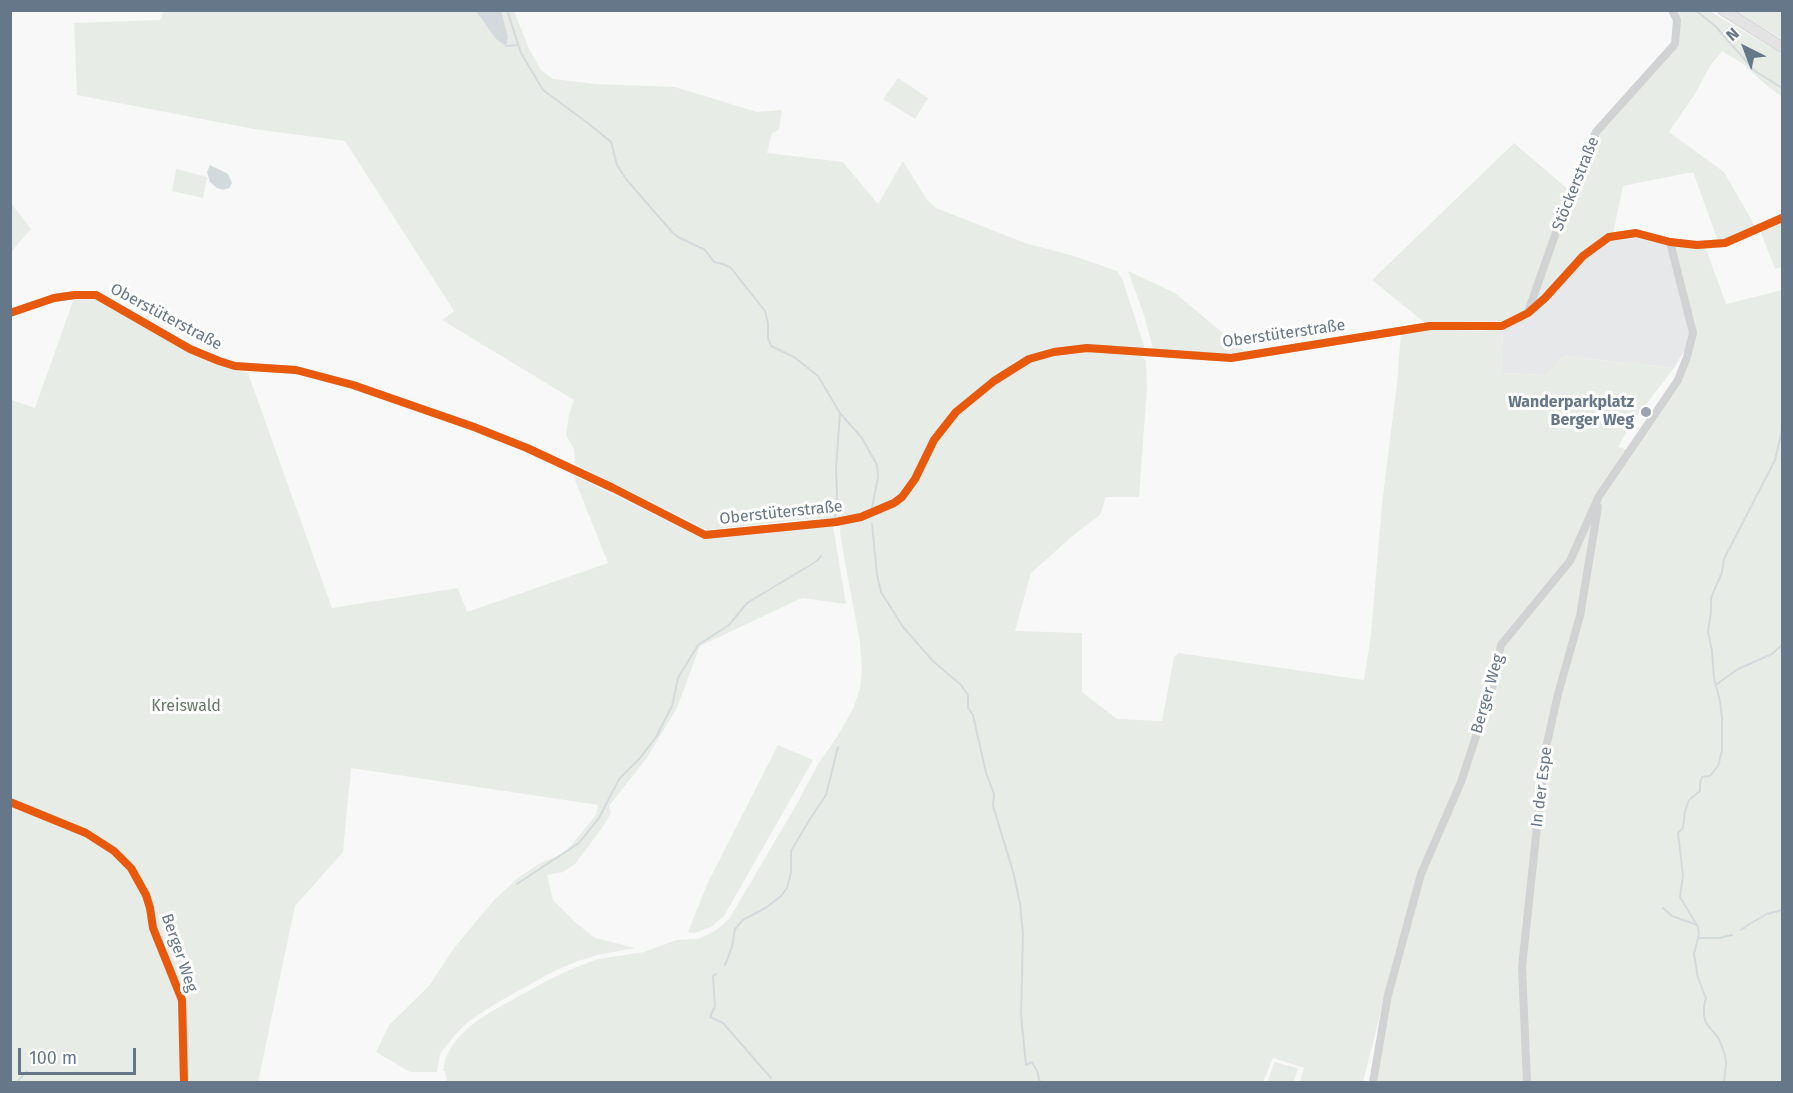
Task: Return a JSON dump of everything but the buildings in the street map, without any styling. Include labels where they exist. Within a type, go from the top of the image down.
[{"type":"main road","points":[[1723,10],[1782,47]]},
{"type":"street","name":"Stöckerstraße","points":[[1528,313],[1555,235],[1596,132],[1675,44],[1677,20],[1672,10]]},
{"type":"street","name":"Oberstüterstraße","points":[[10,313],[54,298],[96,295],[190,349],[219,361],[235,366],[296,370],[353,385],[474,427],[527,448],[613,488],[705,535],[836,522],[861,517],[894,502],[902,497],[915,479],[934,440],[956,412],[994,381],[1029,359],[1054,352],[1087,348],[1231,358],[1430,326],[1502,326],[1528,313],[1545,298],[1582,256],[1609,237],[1636,233],[1697,246],[1725,243],[1782,218]]},
{"type":"street","name":"Berger Weg","points":[[1372,1083],[1388,995],[1420,874],[1461,782],[1492,688],[1501,645],[1570,561],[1599,496],[1678,380],[1687,357],[1693,333],[1670,242]]},
{"type":"street","name":"In der Espe","points":[[1527,1083],[1522,967],[1545,752],[1558,694],[1580,616],[1599,496]]},
{"type":"street","name":"Berger Weg","points":[[10,802],[86,833],[114,851],[131,868],[146,895],[153,928],[182,1000],[184,1083]]},
{"type":"shaded area","points":[[476,11],[501,11],[508,37],[506,46],[496,39]]},
{"type":"shaded area","points":[[210,165],[228,174],[232,183],[229,188],[223,190],[210,182],[207,172]]},
{"type":"shaded area","points":[[1635,236],[1668,244],[1689,333],[1686,348],[1674,368],[1564,356],[1546,375],[1501,373],[1503,328],[1584,258],[1609,240]]},
{"type":"green space","points":[[164,10],[514,11],[529,49],[541,70],[553,79],[595,84],[675,87],[757,112],[782,110],[779,130],[772,133],[767,153],[843,162],[878,204],[903,161],[927,200],[936,208],[1025,243],[1074,256],[1117,271],[1122,278],[1145,349],[1097,345],[1050,349],[1018,360],[949,415],[932,437],[912,479],[900,496],[874,509],[848,518],[808,519],[707,530],[575,464],[574,449],[566,435],[574,400],[442,320],[454,311],[345,141],[254,129],[77,95],[74,23],[160,20]]},
{"type":"green space","points":[[1675,11],[1710,11],[1780,53],[1782,57],[1782,97],[1742,63],[1722,51],[1710,66],[1695,94],[1669,132],[1724,172],[1755,226],[1726,240],[1718,241],[1693,172],[1623,186],[1613,234],[1532,307],[1557,235],[1598,133],[1676,45]]},
{"type":"green space","points":[[1734,11],[1782,11],[1782,39]]},
{"type":"green space","points":[[898,78],[928,98],[915,119],[883,99]]},
{"type":"green space","points":[[1514,143],[1570,191],[1526,310],[1502,321],[1425,323],[1372,280]]},
{"type":"green space","points":[[176,169],[207,177],[203,198],[172,191]]},
{"type":"green space","points":[[11,203],[31,229],[10,252]]},
{"type":"green space","points":[[1782,221],[1782,267],[1775,269],[1760,230]]},
{"type":"green space","points":[[1673,245],[1706,249],[1726,304],[1782,290],[1782,1082],[1369,1082],[1403,946],[1398,943],[1363,1082],[1300,1082],[1304,1068],[1273,1058],[1263,1082],[447,1082],[445,1071],[443,1071],[449,1051],[470,1026],[492,1011],[574,968],[598,959],[644,952],[676,940],[698,939],[715,931],[729,919],[818,764],[853,709],[860,688],[862,668],[860,642],[840,533],[841,525],[865,519],[897,504],[955,417],[991,387],[1026,363],[1058,354],[1090,351],[1142,356],[1146,361],[1147,387],[1139,497],[1106,497],[1100,515],[1031,573],[1015,631],[1082,633],[1082,692],[1117,719],[1162,721],[1174,657],[1179,653],[1364,680],[1371,635],[1382,504],[1401,333],[1435,329],[1482,331],[1503,328],[1501,373],[1546,375],[1564,356],[1674,368],[1631,424],[1618,447],[1629,450],[1680,380],[1695,332]]},
{"type":"green space","points":[[1128,271],[1175,293],[1247,353],[1230,355],[1153,349],[1144,315]]},
{"type":"green space","name":"Kreiswald","points":[[95,297],[219,365],[248,373],[332,608],[458,588],[467,612],[608,563],[573,475],[704,539],[833,526],[846,604],[802,598],[700,646],[677,708],[646,759],[609,806],[611,813],[602,828],[575,864],[563,872],[547,875],[553,900],[575,922],[595,938],[635,948],[578,961],[552,972],[495,1004],[469,1021],[454,1036],[440,1054],[437,1072],[410,1072],[376,1052],[389,1025],[429,986],[454,948],[494,900],[519,877],[542,862],[564,854],[596,815],[598,805],[351,768],[343,852],[295,906],[258,1082],[11,1082],[11,403],[12,400],[35,408],[74,298]]},
{"type":"green space","points":[[778,745],[813,760],[724,916],[711,927],[695,933],[688,932],[708,882]]},
{"type":"green space","points":[[1274,1062],[1298,1068],[1294,1082],[1268,1082]]},
{"type":"waterway","points":[[507,10],[521,53],[543,90],[611,142],[617,165],[626,179],[672,232],[705,250],[714,262],[731,268],[765,311],[771,346],[794,357],[818,376],[840,413],[835,520]]},
{"type":"waterway","points":[[1695,10],[1716,27],[1755,71],[1782,88]]},
{"type":"waterway","points":[[506,46],[518,45]]},
{"type":"waterway","points":[[840,413],[862,438],[877,465],[878,477],[872,508]]},
{"type":"waterway","points":[[1724,1082],[1725,1055],[1719,1039],[1706,1023],[1704,1016],[1706,998],[1698,978],[1694,954],[1699,934],[1698,927],[1680,897],[1683,875],[1678,833],[1683,828],[1689,800],[1700,791],[1702,777],[1710,776],[1718,766],[1722,751],[1722,718],[1708,631],[1711,598],[1722,572],[1724,559],[1775,460],[1782,430]]},
{"type":"waterway","points":[[872,524],[881,592],[903,627],[933,661],[961,685],[968,695],[968,708],[973,715],[986,773],[994,794],[993,806],[1014,875],[1020,904],[1023,934],[1021,1015],[1026,1065],[1032,1062],[1040,1082]]},
{"type":"waterway","points":[[517,884],[579,843],[599,818],[619,779],[640,758],[656,737],[672,706],[678,678],[698,645],[729,625],[747,603],[817,561],[821,556]]},
{"type":"waterway","points":[[1717,684],[1738,669],[1772,654],[1782,645]]},
{"type":"waterway","points":[[725,965],[732,947],[735,929],[743,920],[767,907],[781,896],[787,888],[791,873],[791,851],[826,795],[838,747]]},
{"type":"waterway","points":[[1663,908],[1672,916],[1697,925]]},
{"type":"waterway","points":[[1741,930],[1767,914],[1782,910]]},
{"type":"waterway","points":[[1699,938],[1719,938],[1732,935]]},
{"type":"waterway","points":[[716,974],[713,976],[715,1006],[710,1017],[723,1023],[771,1078]]},
{"type":"waterway","points":[[17,1082],[27,1071]]},
{"type":"cycle path","points":[[10,313],[54,298],[96,295],[190,349],[219,361],[235,366],[296,370],[353,385],[474,427],[527,448],[613,488],[705,535],[836,522],[861,517],[894,503],[902,497],[915,479],[934,440],[956,412],[994,381],[1029,359],[1054,352],[1087,348],[1231,358],[1430,326],[1502,326],[1528,313],[1545,298],[1583,256],[1609,237],[1636,233],[1670,242],[1697,245],[1725,243],[1782,218]]},
{"type":"cycle path","points":[[10,802],[86,833],[114,851],[131,868],[146,895],[153,928],[182,1000],[184,1082]]},
{"type":"place","name":"Wanderparkplatz Berger Weg","points":[[1646,412]]}]
